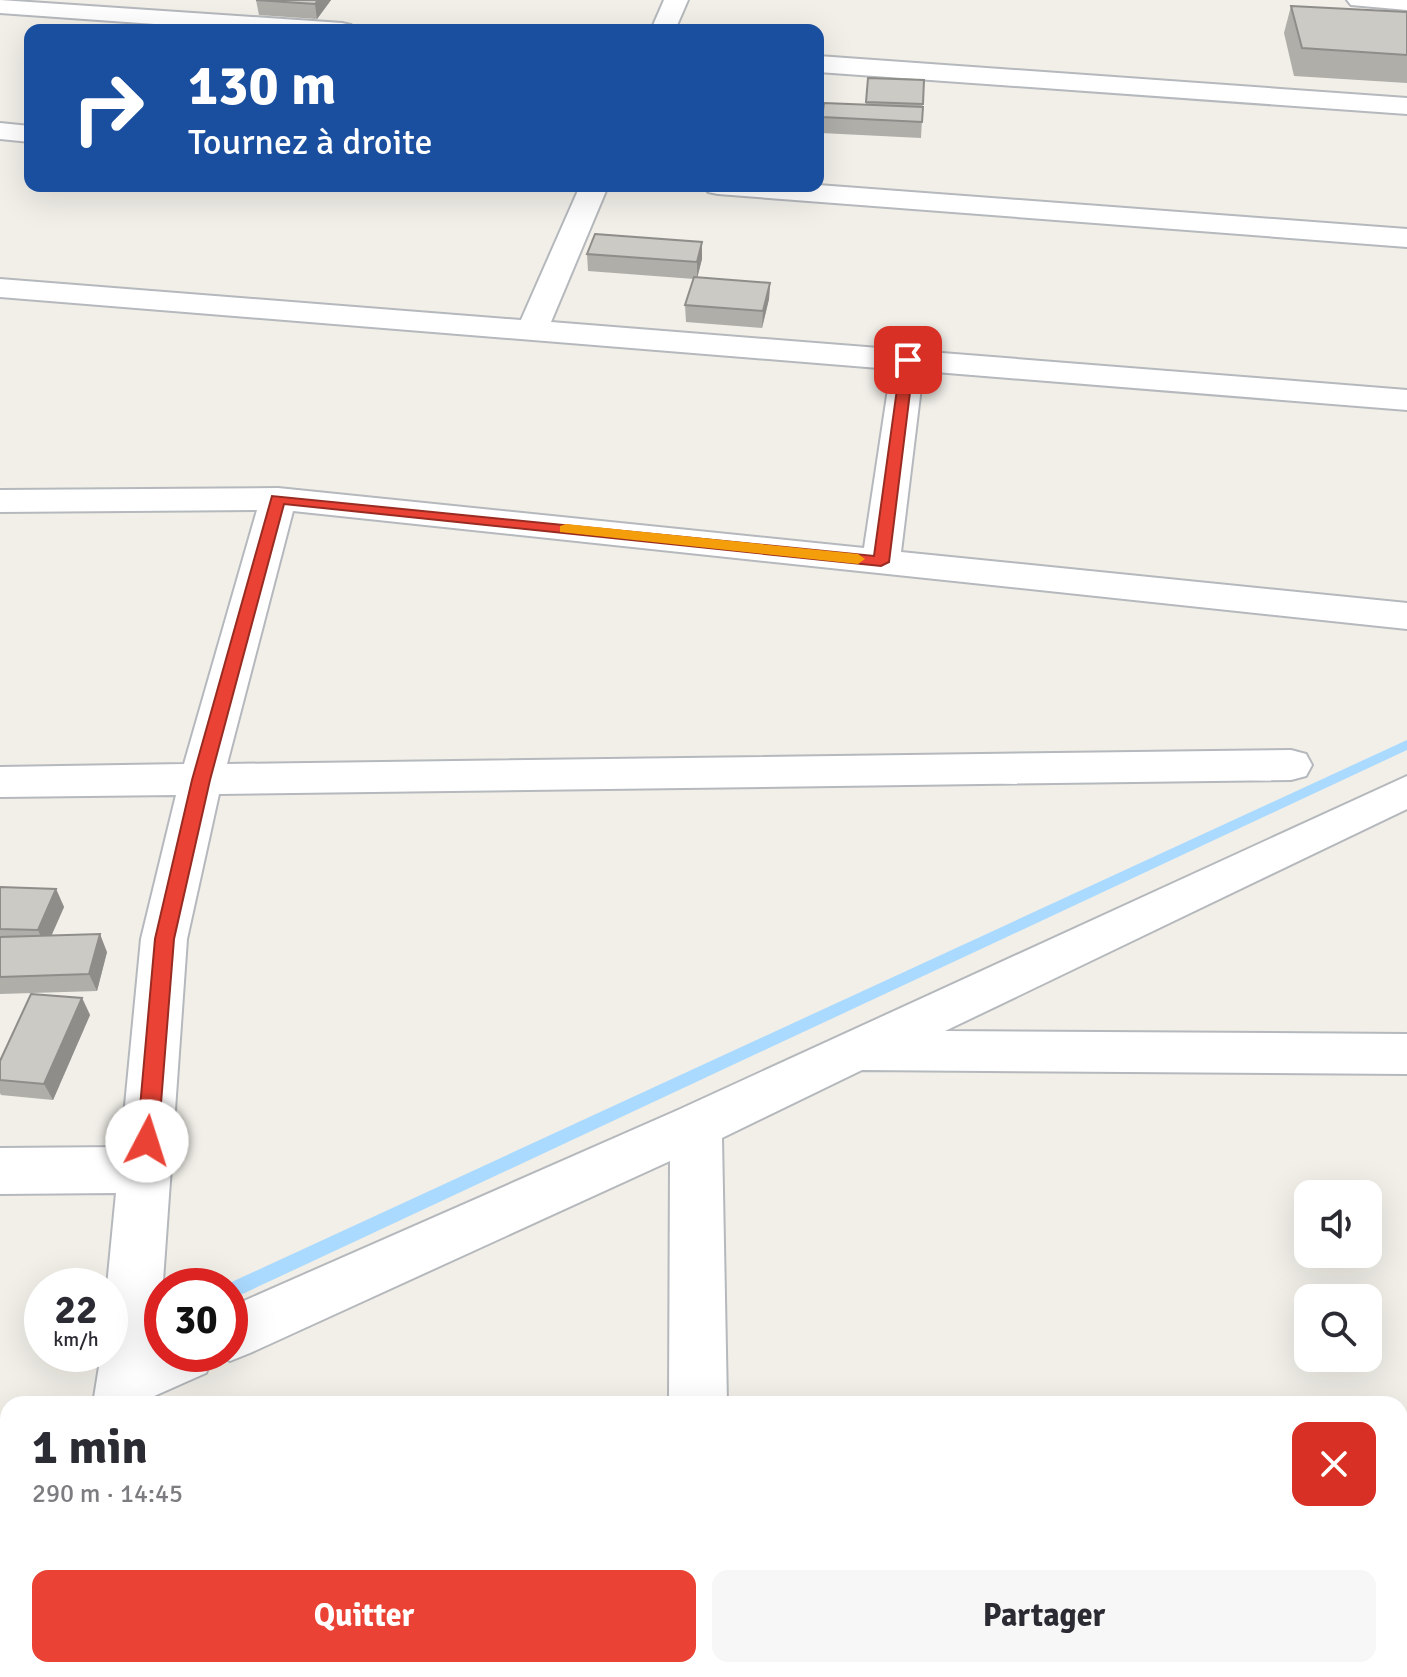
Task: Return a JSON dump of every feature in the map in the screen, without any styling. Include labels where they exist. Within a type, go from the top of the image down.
[{"type":"street","points":[[666,24],[676,0]]},
{"type":"street","points":[[1359,0],[1407,3]]},
{"type":"street","points":[[0,6],[256,24]]},
{"type":"street","points":[[824,64],[1407,106]]},
{"type":"street","points":[[0,131],[24,133]]},
{"type":"street","points":[[532,330],[591,192]]},
{"type":"street","points":[[798,192],[1407,238]]},
{"type":"street","points":[[0,288],[1407,400]]},
{"type":"street","points":[[881,562],[908,360]]},
{"type":"street","points":[[124,1392],[164,939],[201,780],[278,499]]},
{"type":"street","points":[[0,501],[278,499],[1407,616]]},
{"type":"street","points":[[0,782],[1291,765]]},
{"type":"street","points":[[248,1326],[696,1126],[1407,791]]},
{"type":"street","points":[[854,1051],[1407,1054]]},
{"type":"street","points":[[696,1126],[698,1396]]},
{"type":"street","points":[[0,1171],[145,1170]]},
{"type":"street","points":[[124,1392],[157,1372]]},
{"type":"building","points":[[256,0],[318,0],[315,4]]},
{"type":"building","points":[[1291,6],[1407,12],[1407,55],[1302,48]]},
{"type":"building","points":[[868,78],[924,80],[923,104],[866,102]]},
{"type":"building","points":[[824,103],[923,107],[922,122],[824,117]]},
{"type":"building","points":[[595,234],[702,242],[697,262],[587,254]]},
{"type":"building","points":[[694,277],[770,283],[763,311],[685,305]]},
{"type":"building","points":[[0,887],[56,889],[38,930],[0,929]]},
{"type":"building","points":[[100,934],[89,974],[0,977],[0,937]]},
{"type":"building","points":[[31,994],[82,998],[44,1084],[0,1080],[0,1061]]},
{"type":"waterway","points":[[248,1283],[1407,745]]},
{"type":"slow traffic","points":[[566,529],[858,559]]},
{"type":"route","points":[[147,1141],[164,939],[201,780],[278,499],[881,562],[908,360]]}]
